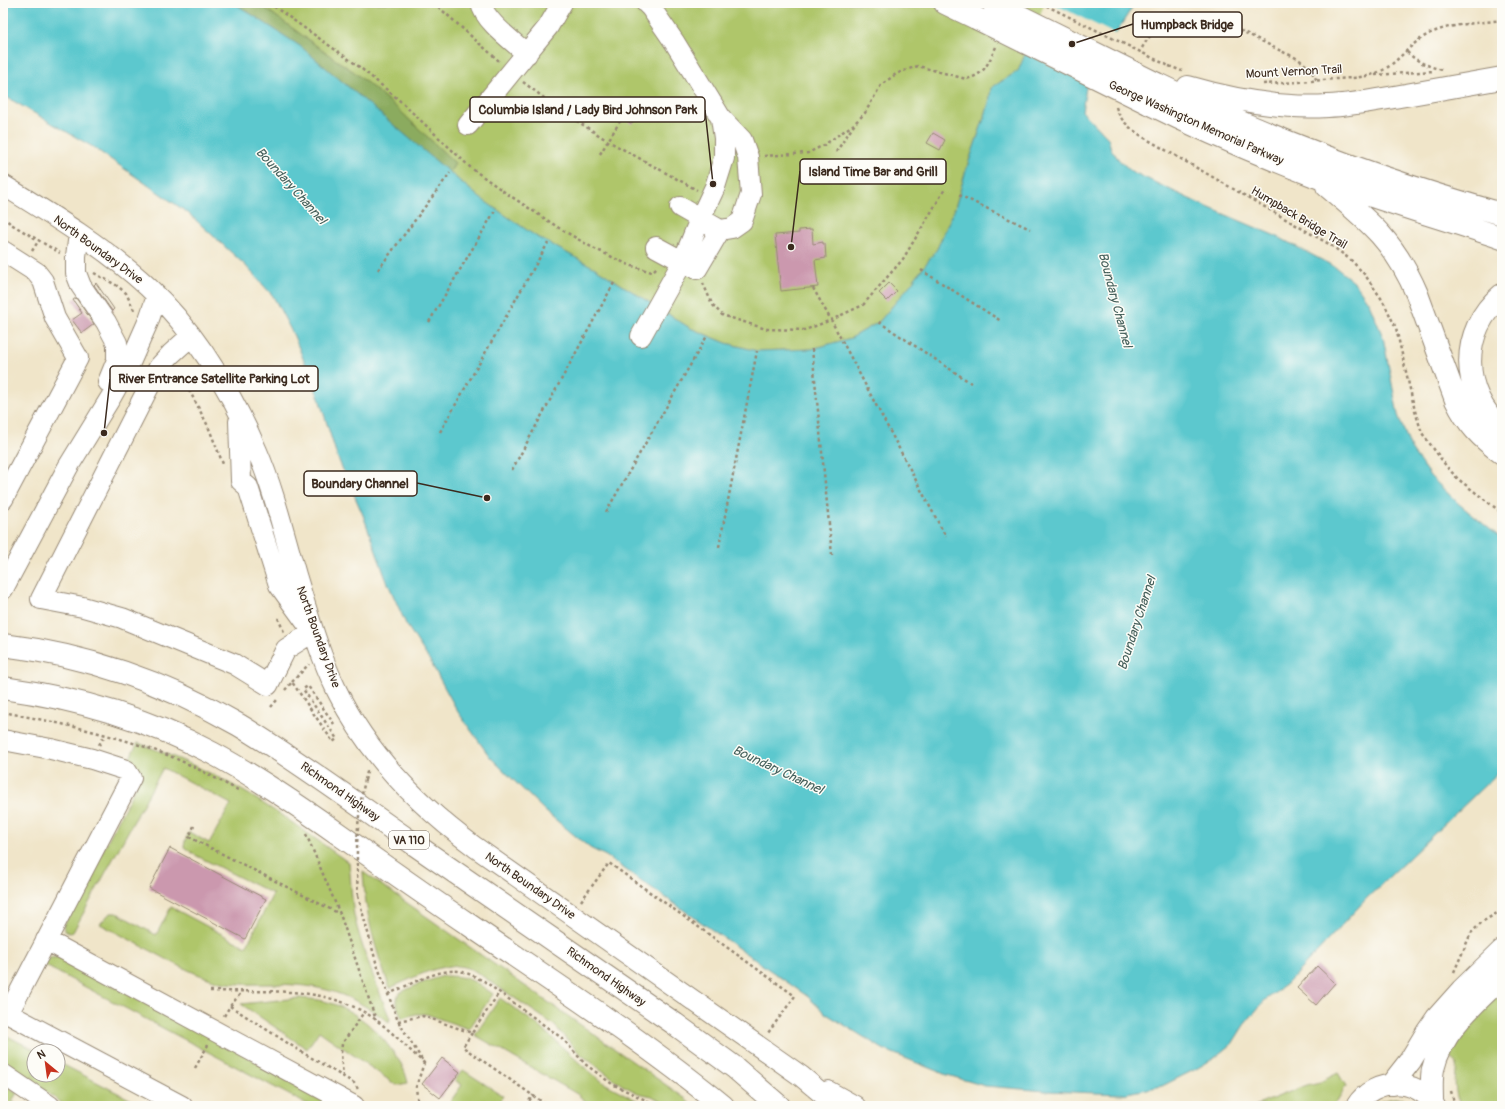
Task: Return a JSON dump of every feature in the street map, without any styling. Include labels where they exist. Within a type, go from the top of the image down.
[{"type":"highway","name":"George Washington Memorial Parkway","points":[[945,3],[1148,103],[1223,138],[1315,176],[1502,238]]},
{"type":"highway","name":"George Washington Memorial Parkway","points":[[993,3],[1163,75],[1200,104],[1299,147],[1397,182],[1502,214]]},
{"type":"highway","points":[[1163,75],[1178,84],[1213,94],[1257,102],[1311,107],[1370,101],[1502,78]]},
{"type":"highway","points":[[1315,176],[1365,218],[1396,253],[1418,294],[1456,400],[1462,412],[1484,439],[1502,453]]},
{"type":"highway","points":[[1502,295],[1485,313],[1478,326],[1473,339],[1470,359],[1471,378],[1480,402],[1494,422],[1502,429]]},
{"type":"highway","name":"Richmond Highway","points":[[3,645],[71,656],[135,676],[193,701],[238,725],[300,765],[675,1024],[734,1067],[779,1106]]},
{"type":"highway","name":"VA 110","points":[[3,688],[61,698],[102,709],[178,736],[211,752],[247,773],[325,824],[641,1044],[723,1106]]},
{"type":"highway","points":[[1392,1084],[1410,1060],[1437,1018],[1462,990],[1502,951]]},
{"type":"highway","points":[[1433,1103],[1433,1069],[1437,1056],[1447,1036],[1469,1009],[1502,976]]},
{"type":"street","points":[[481,3],[486,15],[491,21],[527,54]]},
{"type":"street","points":[[468,125],[548,27],[562,3]]},
{"type":"street","points":[[646,3],[675,43],[721,118],[742,140],[748,157],[750,170],[751,194],[742,221],[732,228],[720,230],[675,257]]},
{"type":"street","points":[[641,336],[675,257],[700,219],[715,187],[724,158],[724,138],[721,118]]},
{"type":"street","name":"North Boundary Drive","points":[[3,185],[79,234],[116,260],[157,296],[191,336],[220,378],[257,451],[265,471],[313,632],[337,691],[356,725],[373,751],[399,782],[428,810],[474,847],[801,1076],[837,1106]]},
{"type":"street","points":[[680,207],[720,230]]},
{"type":"street","points":[[68,467],[84,428],[107,384],[115,365],[118,352],[117,342],[106,322],[81,286],[76,273],[76,256],[79,234]]},
{"type":"street","points":[[3,251],[36,272],[43,281],[55,318],[78,358],[3,499]]},
{"type":"street","points":[[3,589],[68,467],[129,364],[148,322],[157,296]]},
{"type":"street","points":[[117,342],[126,340],[139,332],[148,322]]},
{"type":"street","points":[[191,336],[159,367],[41,599],[83,607],[122,618],[234,664],[268,685],[286,648],[313,632],[279,585],[248,487],[240,481],[239,415]]},
{"type":"street","points":[[3,740],[51,749],[92,759],[126,770],[131,778],[46,940],[5,1013],[182,1106]]},
{"type":"street","points":[[46,940],[356,1099]]},
{"type":"street","points":[[3,1074],[50,1106]]},
{"type":"street","name":"North Boundary Drive","points":[[801,1076],[856,1106]]},
{"type":"street","points":[[1356,1106],[1369,1092],[1376,1088],[1392,1084],[1405,1085],[1417,1089],[1433,1103]]},
{"type":"path","points":[[269,3],[357,65],[398,99],[471,168],[506,193],[593,248],[629,265],[652,272],[675,257],[722,315],[766,329],[805,330],[863,305],[903,259],[945,189]]},
{"type":"path","points":[[434,3],[501,63]]},
{"type":"path","points":[[1041,3],[1163,75],[1184,71]]},
{"type":"path","points":[[1142,48],[1151,33],[1168,20],[1186,15],[1202,16],[1239,30],[1301,60],[1313,72],[1317,81]]},
{"type":"path","name":"Mount Vernon Trail","points":[[1259,84],[1317,81],[1370,75],[1380,72],[1407,52],[1419,40],[1442,28],[1502,20]]},
{"type":"path","points":[[748,157],[808,153],[824,145],[856,122],[865,113],[881,84],[896,74],[918,66],[966,78],[972,78],[982,72],[998,44]]},
{"type":"path","points":[[1370,75],[1444,70],[1422,63],[1413,58],[1407,52]]},
{"type":"path","points":[[523,81],[560,110],[608,141],[710,198]]},
{"type":"path","name":"Humpback Bridge Trail","points":[[1115,103],[1118,114],[1128,126],[1138,133],[1329,244],[1351,260],[1365,274],[1383,301],[1396,328],[1413,404],[1422,433],[1447,467],[1458,479],[1502,514]]},
{"type":"path","points":[[600,154],[622,118]]},
{"type":"path","points":[[836,152],[856,122]]},
{"type":"path","points":[[378,270],[450,173]]},
{"type":"path","points":[[959,195],[1030,229]]},
{"type":"path","points":[[429,322],[496,209]]},
{"type":"path","points":[[440,432],[548,243]]},
{"type":"path","points":[[921,270],[1001,321]]},
{"type":"path","points":[[512,470],[615,281]]},
{"type":"path","points":[[812,288],[831,320],[946,537]]},
{"type":"path","points":[[879,322],[971,382]]},
{"type":"path","points":[[606,512],[707,336]]},
{"type":"path","points":[[812,349],[832,555]]},
{"type":"path","points":[[718,547],[757,351]]},
{"type":"path","points":[[171,354],[208,426],[226,470]]},
{"type":"path","points":[[278,618],[285,635]]},
{"type":"path","points":[[284,692],[312,661]]},
{"type":"path","points":[[292,682],[333,742],[337,739],[303,689],[308,686]]},
{"type":"path","points":[[271,707],[279,697]]},
{"type":"path","points":[[3,712],[64,723],[137,745],[172,757],[240,791]]},
{"type":"path","points":[[365,780],[357,828],[356,858],[358,896],[376,962],[398,1021],[424,1064]]},
{"type":"path","points":[[194,826],[189,837],[340,914]]},
{"type":"path","points":[[300,830],[306,834],[340,914],[376,1020]]},
{"type":"path","points":[[580,902],[609,863],[795,996],[769,1032]]},
{"type":"path","points":[[388,994],[438,974],[457,971],[471,974],[563,1039],[585,1064],[612,1084],[658,1106]]},
{"type":"path","points":[[210,991],[303,992],[322,995],[338,1000],[364,1012],[376,1020],[424,1064]]},
{"type":"path","points":[[224,1016],[242,992]]},
{"type":"path","points":[[499,993],[463,1047],[548,1106]]},
{"type":"path","points":[[230,1006],[356,1085],[356,1099]]},
{"type":"path","points":[[343,1077],[341,1052],[342,1044],[364,1012]]},
{"type":"path","points":[[398,1021],[423,1016],[472,1033]]},
{"type":"path","points":[[195,1068],[207,1047]]},
{"type":"path","points":[[418,1106],[416,1087],[424,1064]]},
{"type":"path","points":[[1451,1084],[1451,1092],[1455,1106]]},
{"type":"path","points":[[526,1106],[533,1095]]},
{"type":"green space","points":[[234,3],[1047,3],[1018,72],[991,88],[989,104],[967,167],[955,208],[937,249],[911,284],[879,322],[851,338],[812,349],[757,351],[726,343],[690,328],[595,268],[537,237],[480,198],[361,97]]},
{"type":"green space","points":[[234,3],[258,3],[353,71],[396,107],[455,163],[450,173],[300,46]]},
{"type":"green space","points":[[138,743],[187,762],[219,777],[286,818],[349,863],[353,909],[357,928],[370,968],[390,1019],[389,1022],[360,1004],[334,992],[307,986],[233,984],[212,980],[180,966],[100,924],[110,913],[117,913],[156,935],[171,907],[246,947],[273,894],[197,856],[184,847],[189,832],[209,843],[231,804],[163,768],[73,932],[69,933],[65,931],[63,927],[140,778],[137,768],[129,761]]},
{"type":"green space","points":[[363,872],[694,1106],[668,1106],[652,1096],[638,1093],[622,1085],[579,1053],[554,1025],[475,971],[458,966],[443,967],[390,988],[380,960],[368,917]]},
{"type":"green space","points":[[59,957],[340,1106],[310,1106],[42,964],[49,958]]},
{"type":"green space","points":[[443,976],[465,978],[480,985],[493,994],[469,1029],[426,1014],[416,1014],[402,1018],[397,1002],[399,993]]},
{"type":"green space","points":[[1502,991],[1502,1106],[1461,1106],[1458,1101],[1456,1090],[1455,1079],[1457,1063],[1447,1055],[1463,1030]]},
{"type":"green space","points":[[299,998],[321,1000],[334,1004],[353,1013],[369,1025],[384,1040],[399,1060],[408,1083],[396,1085],[319,1031],[307,1049],[241,1004]]},
{"type":"green space","points":[[500,998],[539,1026],[604,1083],[651,1106],[591,1106],[577,1094],[475,1035]]},
{"type":"green space","points":[[3,1034],[26,1046],[26,1078],[3,1062]]},
{"type":"green space","points":[[66,1066],[143,1106],[66,1106],[33,1083],[66,1083]]},
{"type":"green space","points":[[463,1070],[503,1096],[496,1106],[447,1106],[462,1085],[455,1080]]},
{"type":"green space","points":[[1338,1073],[1346,1086],[1334,1106],[1255,1106],[1307,1085],[1320,1082]]},
{"type":"green space","points":[[3,1083],[17,1093],[12,1101],[18,1106],[8,1106],[3,1098]]},
{"type":"green space","points":[[1394,1098],[1403,1099],[1416,1106],[1375,1106],[1383,1101]]},
{"type":"water","points":[[3,3],[234,3],[300,46],[480,198],[537,237],[595,268],[690,328],[726,343],[757,351],[812,349],[851,338],[879,322],[911,284],[937,249],[955,208],[967,167],[989,104],[991,88],[1018,71],[1047,3],[1135,3],[1119,28],[1086,88],[1082,111],[1108,138],[1111,149],[1119,160],[1131,171],[1198,203],[1278,237],[1335,267],[1355,283],[1369,303],[1383,337],[1398,415],[1411,449],[1430,476],[1459,504],[1502,539],[1502,769],[1367,898],[1287,984],[1264,1001],[1244,1025],[1232,1044],[1216,1057],[1196,1069],[1162,1086],[1122,1094],[1046,1091],[985,1086],[944,1074],[883,1049],[825,1013],[807,996],[606,856],[590,848],[545,811],[490,757],[458,712],[430,661],[406,624],[386,579],[363,515],[337,456],[319,398],[294,336],[273,296],[245,265],[188,213],[93,147],[3,95]]},
{"type":"pier","points":[[1045,3],[1052,3],[1117,35],[1090,85],[1024,52]]},
{"type":"building","points":[[621,101],[639,112],[632,124],[614,113]]},
{"type":"building","points":[[933,133],[945,140],[940,150],[927,143]]},
{"type":"building","points":[[812,229],[813,244],[823,242],[823,244],[825,244],[826,258],[815,260],[818,287],[781,291],[775,235],[799,233],[799,230]]},
{"type":"building","points":[[96,283],[114,309],[112,311],[94,285]]},
{"type":"building","points":[[889,283],[897,291],[887,301],[879,293]]},
{"type":"building","points":[[76,298],[94,324],[82,333],[72,320],[82,313],[73,300]]},
{"type":"building","points":[[170,848],[266,899],[245,939],[149,888]]},
{"type":"building","points":[[1317,966],[1335,983],[1316,1005],[1297,988]]},
{"type":"building","points":[[442,1058],[460,1072],[440,1098],[422,1084]]},
{"type":"place","name":"Humpback Bridge","points":[[1072,44]]},
{"type":"place","name":"Columbia Island / Lady Bird Johnson Park","points":[[713,184]]},
{"type":"place","name":"Island Time Bar and Grill","points":[[791,247]]},
{"type":"place","name":"River Entrance Satellite Parking Lot","points":[[104,433]]},
{"type":"place","name":"Boundary Channel","points":[[487,498]]}]
